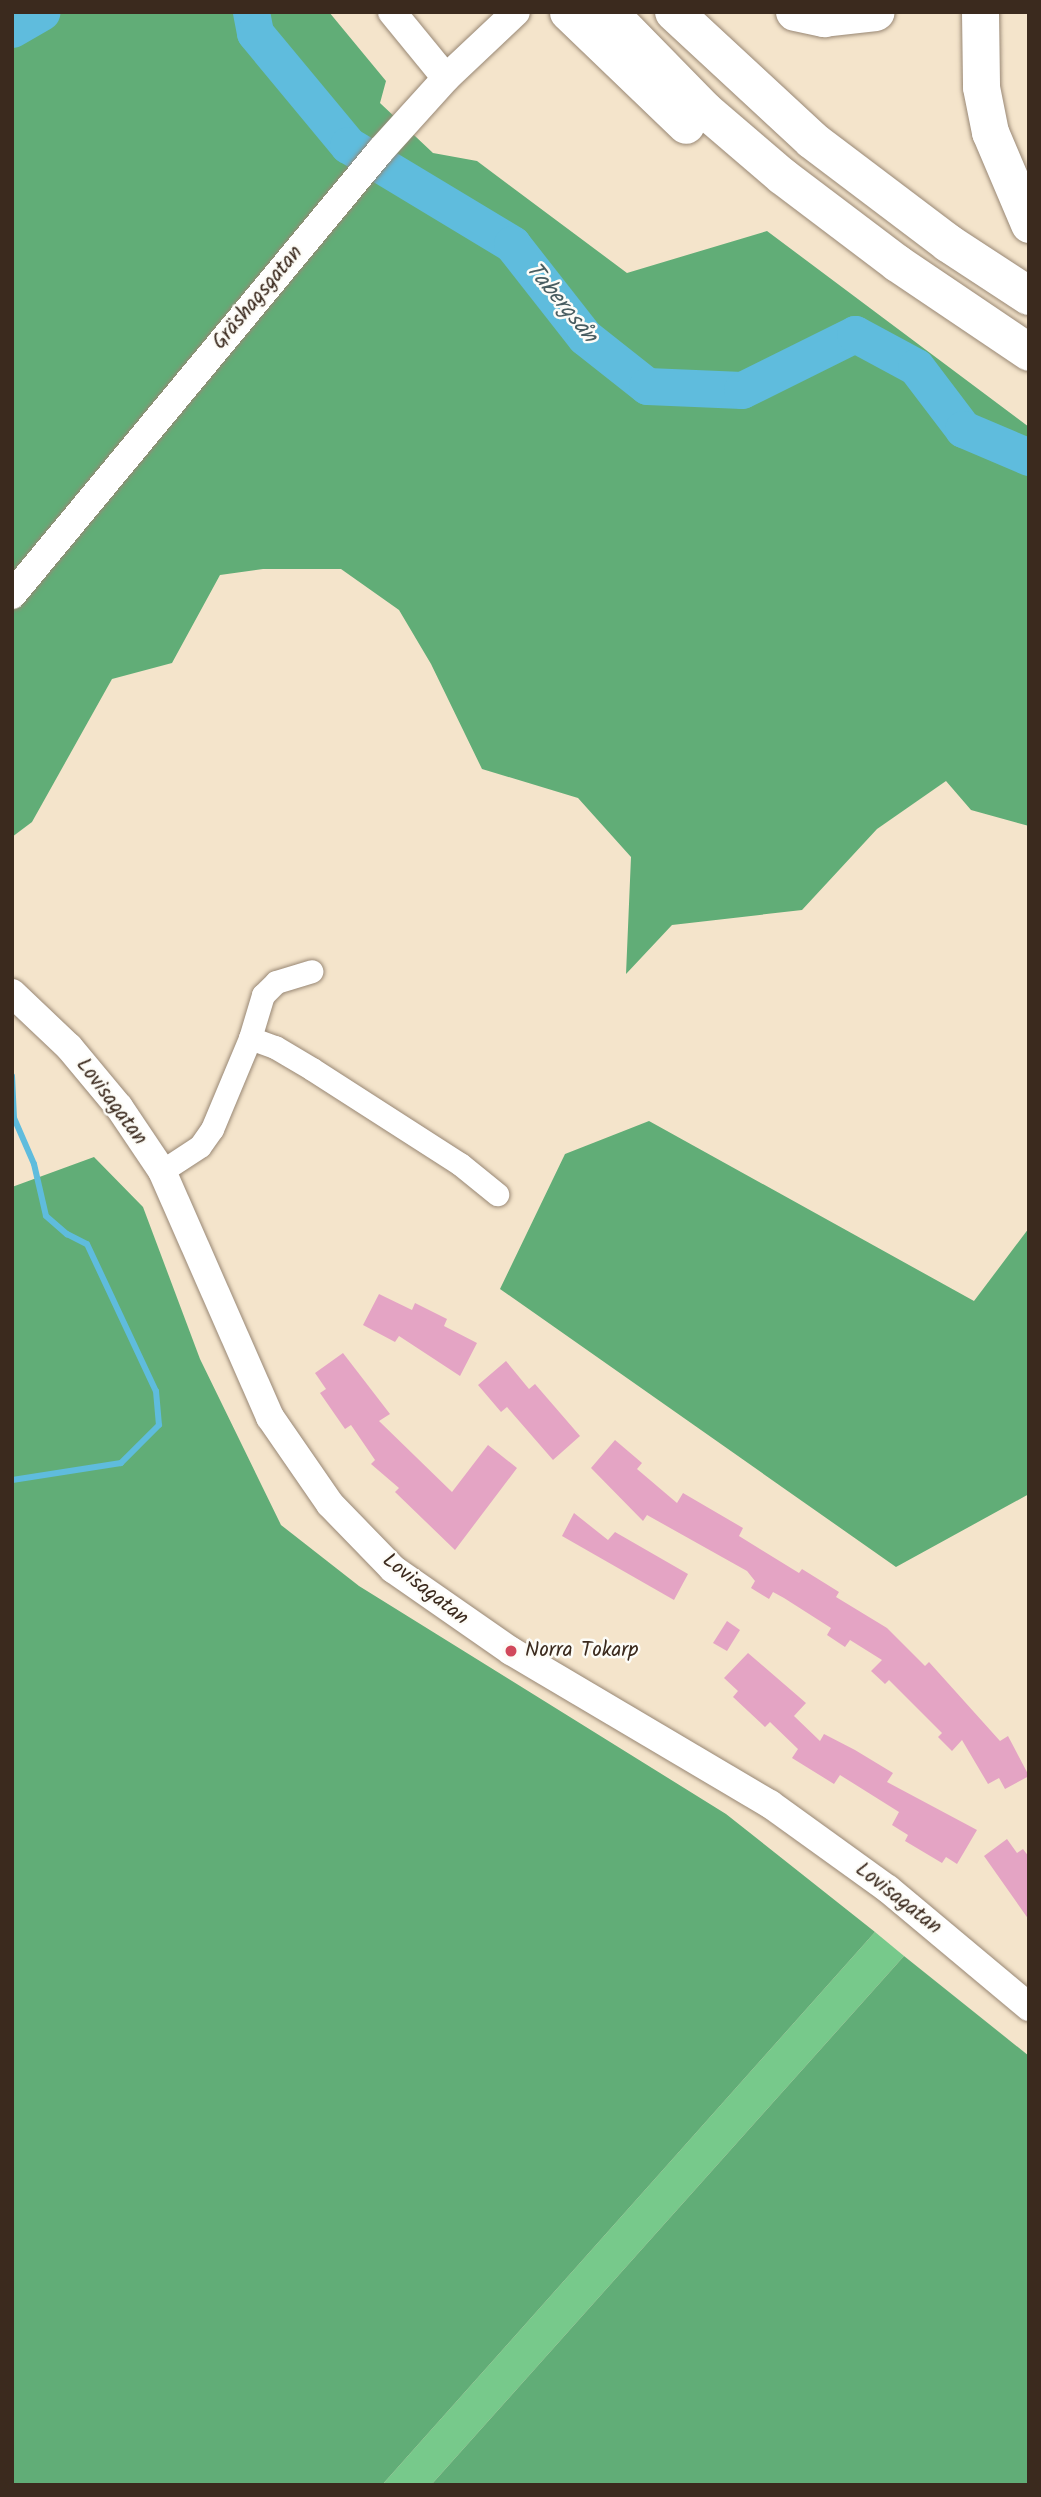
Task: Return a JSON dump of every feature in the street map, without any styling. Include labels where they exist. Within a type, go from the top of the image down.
[{"type":"highway","points":[[568,12],[716,151],[771,193],[1029,352]]},
{"type":"highway","points":[[609,12],[705,110],[782,176],[989,327]]},
{"type":"highway","points":[[674,12],[812,140],[948,243],[1029,296]]},
{"type":"highway","points":[[795,12],[824,18],[876,12]]},
{"type":"highway","points":[[980,12],[981,88],[990,132],[1029,224]]},
{"type":"street","points":[[392,12],[446,78]]},
{"type":"street","name":"Gräshagsgatan","points":[[12,594],[381,150],[446,78],[516,12]]},
{"type":"street","points":[[171,1165],[200,1146],[212,1129],[250,1038],[263,995],[276,982],[311,971]]},
{"type":"street","name":"Lovisagatan","points":[[12,993],[69,1047],[171,1165],[257,1391],[283,1440],[330,1504],[393,1569],[465,1622],[770,1804],[888,1889],[1029,2007]]},
{"type":"street","points":[[250,1038],[275,1046],[312,1069],[460,1164],[497,1194]]},
{"type":"green space","points":[[12,12],[329,12],[386,81],[380,103],[433,153],[477,161],[627,273],[767,231],[1029,427],[1029,826],[971,810],[946,781],[877,829],[802,910],[672,925],[626,974],[631,857],[578,798],[482,769],[431,664],[399,610],[341,569],[263,569],[220,575],[172,663],[112,679],[32,822],[12,837]]},
{"type":"green space","points":[[649,1121],[974,1301],[1029,1228],[1029,1494],[896,1567],[500,1289],[565,1154]]},
{"type":"green space","points":[[94,1157],[143,1207],[200,1359],[281,1525],[359,1586],[726,1814],[875,1932],[382,2485],[12,2485],[12,1187]]},
{"type":"green space","points":[[875,1932],[904,1956],[431,2485],[382,2485]]},
{"type":"green space","points":[[904,1956],[1029,2056],[1029,2485],[431,2485]]},
{"type":"building","points":[[379,1294],[412,1310],[415,1303],[447,1319],[444,1326],[477,1343],[460,1376],[399,1336],[395,1342],[363,1325]]},
{"type":"building","points":[[343,1353],[390,1414],[379,1421],[452,1492],[488,1445],[517,1468],[455,1550],[395,1492],[399,1488],[371,1464],[375,1460],[351,1425],[345,1429],[320,1393],[326,1389],[315,1373]]},
{"type":"building","points":[[506,1361],[529,1389],[535,1384],[580,1436],[553,1460],[507,1407],[501,1412],[478,1385]]},
{"type":"building","points":[[615,1440],[642,1463],[637,1469],[677,1503],[683,1493],[743,1528],[739,1536],[799,1573],[802,1569],[839,1592],[836,1597],[887,1628],[925,1666],[929,1662],[1000,1741],[1008,1736],[1029,1776],[1005,1789],[999,1778],[988,1784],[962,1740],[952,1751],[938,1737],[942,1733],[889,1680],[885,1684],[871,1671],[882,1660],[850,1640],[845,1647],[827,1635],[831,1628],[784,1598],[773,1592],[769,1599],[751,1588],[755,1581],[747,1571],[647,1515],[643,1521],[591,1468]]},
{"type":"building","points":[[574,1513],[608,1540],[615,1532],[688,1574],[674,1600],[562,1536]]},
{"type":"building","points":[[727,1621],[740,1630],[727,1651],[713,1643]]},
{"type":"building","points":[[748,1653],[806,1703],[794,1716],[820,1741],[824,1734],[855,1750],[893,1773],[887,1782],[977,1830],[957,1864],[946,1857],[942,1863],[905,1841],[908,1835],[892,1825],[899,1812],[840,1775],[834,1784],[792,1758],[798,1749],[770,1722],[765,1727],[733,1697],[738,1691],[724,1678]]},
{"type":"building","points":[[1007,1839],[1017,1853],[1023,1849],[1029,1857],[1029,1920],[984,1856]]},
{"type":"waterway","name":"Tabergsån","points":[[12,29],[42,12]]},
{"type":"waterway","name":"Tabergsån","points":[[251,12],[255,33],[348,145],[512,244],[585,337],[647,386],[742,390],[855,334],[916,367],[963,429],[1029,457]]},
{"type":"waterway","points":[[12,1076],[14,1118],[34,1164],[46,1216],[67,1234],[87,1244],[156,1391],[159,1425],[121,1463],[12,1480]]},
{"type":"place","name":"Norra Tokarp","points":[[511,1651]]}]
